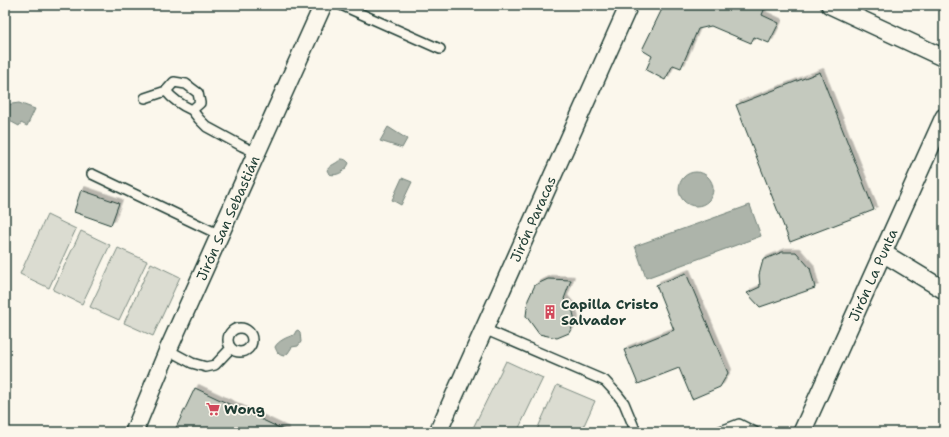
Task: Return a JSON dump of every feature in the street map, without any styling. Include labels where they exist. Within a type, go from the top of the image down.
[{"type":"street","name":"Jirón San Sebastián","points":[[134,432],[168,350],[323,5]]},
{"type":"street","name":"Jirón Paracas","points":[[438,432],[629,5]]},
{"type":"street","points":[[830,5],[944,58]]},
{"type":"street","name":"Jirón La Punta","points":[[802,432],[944,117]]},
{"type":"street","points":[[883,253],[944,290]]},
{"type":"lane","points":[[341,5],[440,49]]},
{"type":"lane","points":[[145,98],[166,91],[174,82],[186,84],[198,93],[200,103],[192,110]]},
{"type":"lane","points":[[166,91],[172,99],[192,110],[207,127],[257,153]]},
{"type":"lane","points":[[92,174],[220,235]]},
{"type":"lane","points":[[484,329],[605,381],[624,403],[636,432]]},
{"type":"lane","points":[[168,350],[206,367],[215,365],[231,348]]},
{"type":"lane","points":[[718,432],[739,424],[755,432]]},
{"type":"shaded area","points":[[19,103],[35,109],[27,126],[21,123],[19,126],[8,120],[9,118],[5,115],[5,105]]},
{"type":"shaded area","points":[[388,127],[407,139],[402,148],[380,141]]},
{"type":"shaded area","points":[[341,159],[349,163],[346,169],[335,175],[329,174],[327,170]]},
{"type":"shaded area","points":[[696,172],[708,177],[713,189],[708,201],[696,206],[684,201],[679,189],[684,177]]},
{"type":"shaded area","points":[[402,178],[412,182],[401,205],[392,200]]},
{"type":"shaded area","points":[[750,205],[761,236],[646,278],[635,246]]},
{"type":"shaded area","points":[[47,215],[76,229],[49,288],[20,274]]},
{"type":"shaded area","points":[[81,231],[110,245],[82,304],[53,290]]},
{"type":"shaded area","points":[[118,248],[147,261],[119,320],[90,307]]},
{"type":"shaded area","points":[[151,263],[180,277],[153,336],[124,323]]},
{"type":"shaded area","points":[[298,330],[300,332],[301,342],[298,346],[292,347],[284,356],[279,354],[275,347],[276,345],[294,335]]},
{"type":"shaded area","points":[[506,361],[543,378],[517,432],[471,432]]},
{"type":"shaded area","points":[[557,385],[595,401],[581,432],[536,432]]},
{"type":"building","points":[[664,5],[766,5],[762,15],[779,23],[769,43],[754,37],[751,43],[711,26],[698,29],[681,68],[673,65],[665,80],[646,70],[652,56],[642,50]]},
{"type":"building","points":[[820,72],[874,210],[790,242],[736,105]]},
{"type":"building","points":[[81,190],[119,203],[111,225],[74,212]]},
{"type":"building","points":[[782,252],[796,252],[810,268],[815,288],[760,307],[747,293],[760,287],[759,275],[763,260]]},
{"type":"building","points":[[686,273],[728,373],[720,387],[692,399],[679,368],[638,384],[624,350],[674,330],[656,285]]},
{"type":"building","name":"Capilla Cristo Salvador","points":[[548,279],[571,280],[564,299],[572,308],[575,321],[569,333],[557,338],[539,334],[526,316],[528,300],[535,285]]},
{"type":"building","name":"Wong","points":[[195,388],[286,431],[286,432],[174,432]]},
{"type":"place","name":"Capilla Cristo Salvador","points":[[550,312]]},
{"type":"place","name":"Wong","points":[[213,409]]}]
